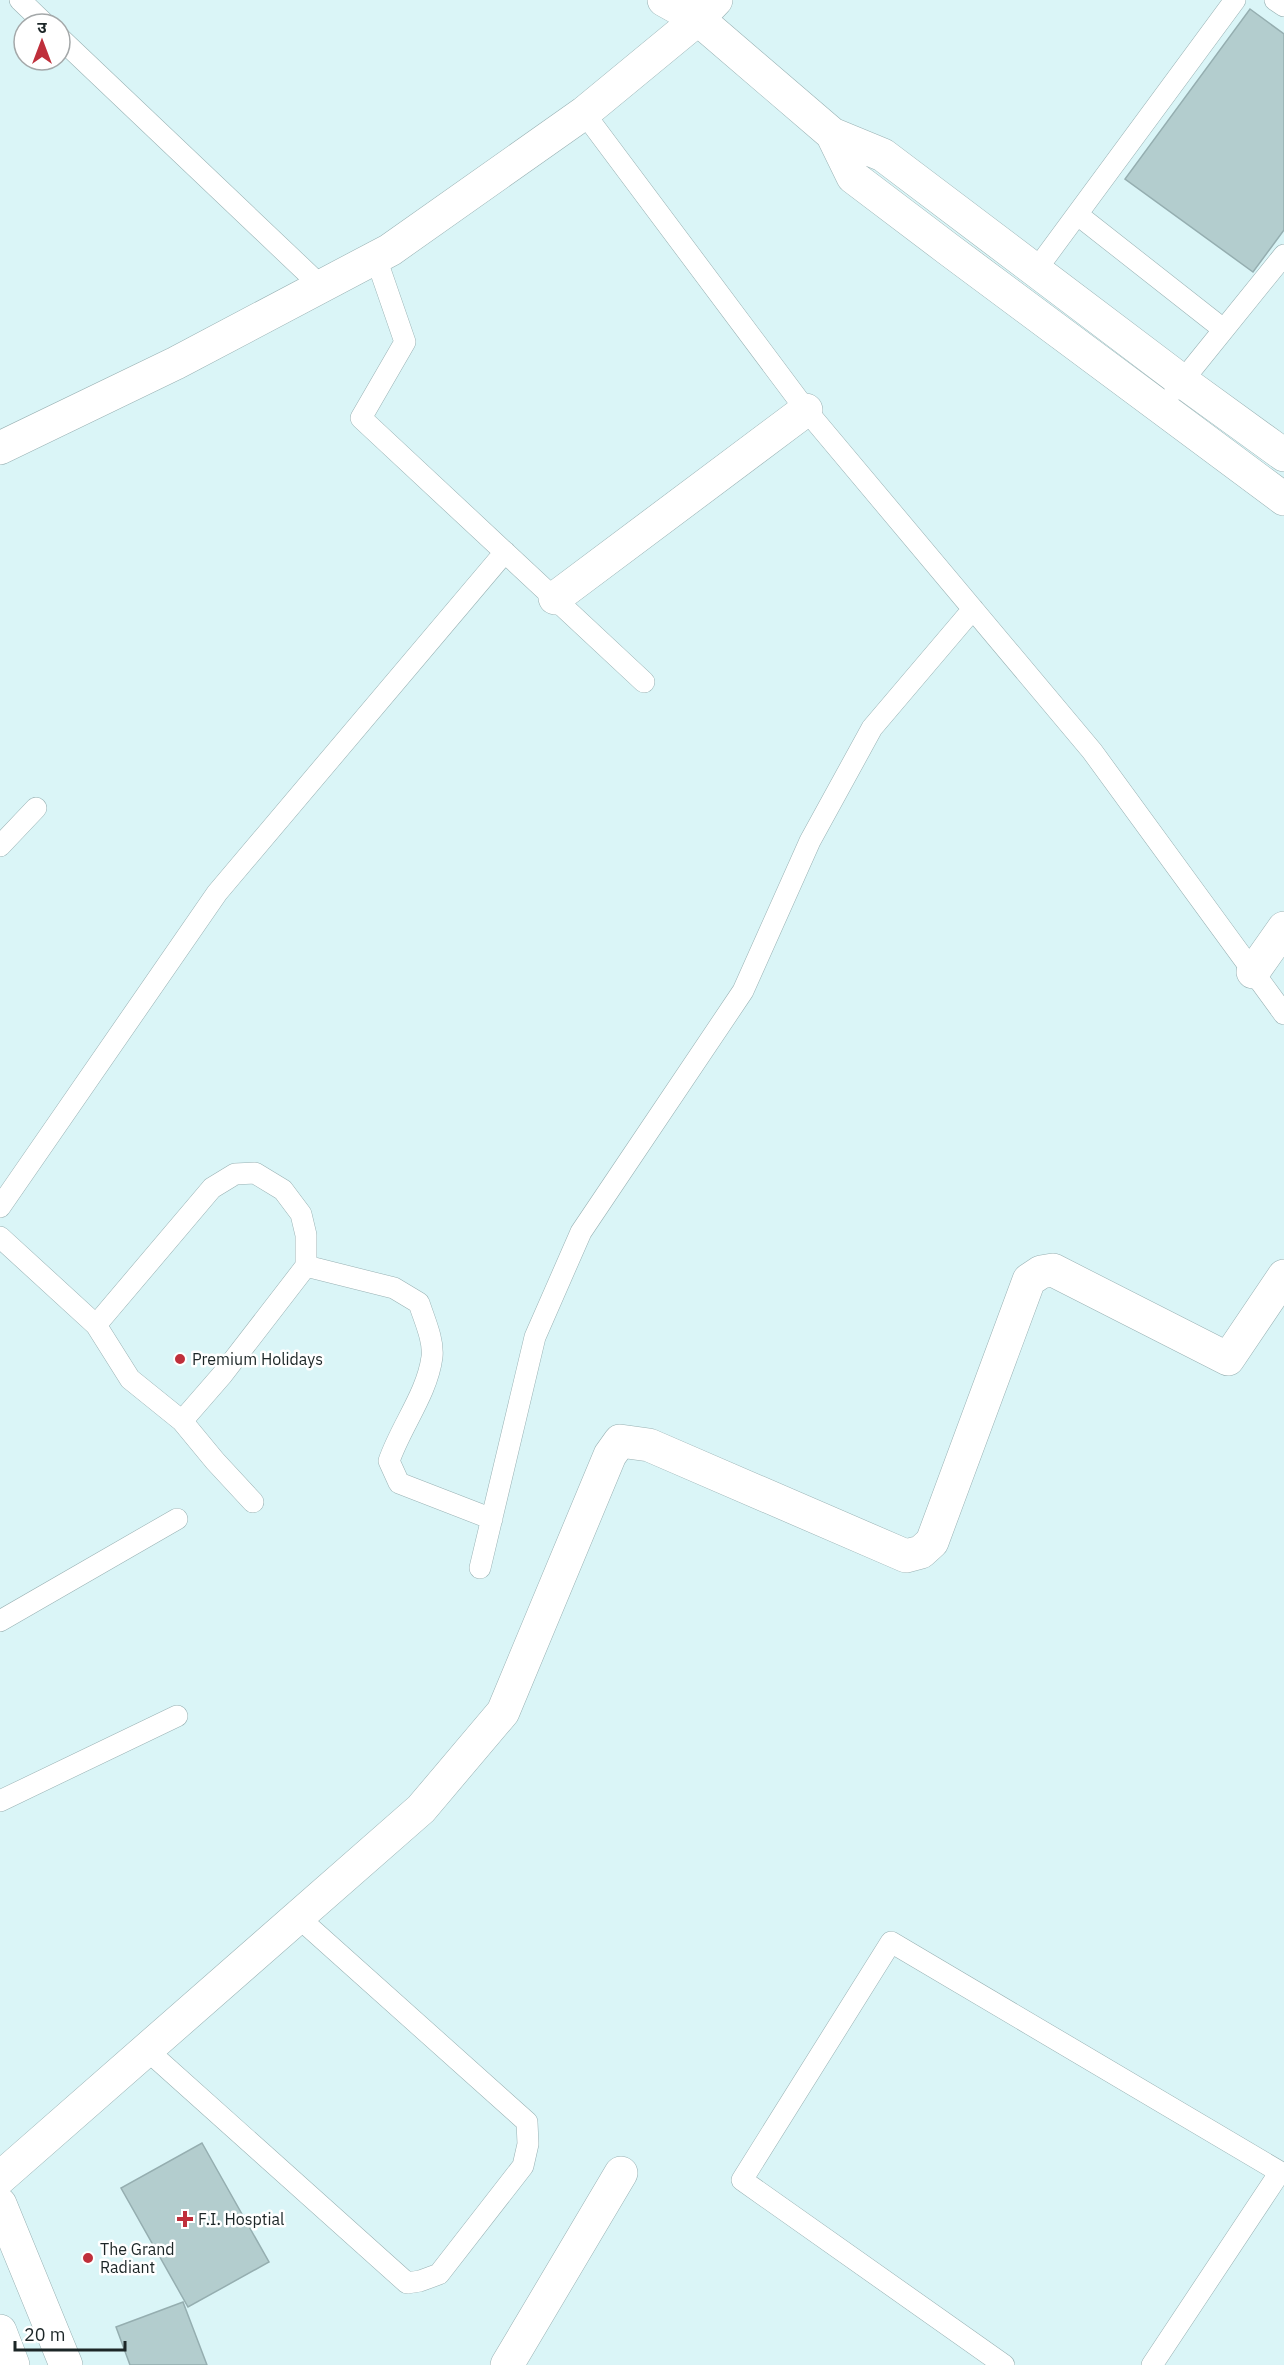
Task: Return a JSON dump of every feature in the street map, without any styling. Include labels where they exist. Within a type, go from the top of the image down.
[{"type":"street","points":[[664,0],[700,6],[832,134],[854,177],[1284,499]]},
{"type":"street","points":[[0,448],[176,363],[376,258],[584,113],[700,6]]},
{"type":"street","points":[[832,134],[883,155],[1182,381],[1284,455]]},
{"type":"street","points":[[555,598],[806,410]]},
{"type":"street","points":[[1253,972],[1284,928]]},
{"type":"street","points":[[0,2178],[421,1809],[503,1712],[610,1455],[620,1440],[649,1445],[906,1556],[921,1552],[932,1542],[1029,1280],[1041,1272],[1053,1270],[1228,1359],[1284,1276]]},
{"type":"street","points":[[507,2365],[621,2174]]},
{"type":"street","points":[[0,2204],[66,2365]]},
{"type":"street","points":[[0,2331],[13,2365]]},
{"type":"lane","points":[[20,0],[32,12]]},
{"type":"lane","points":[[1036,270],[1235,0]]},
{"type":"lane","points":[[1275,0],[1284,6]]},
{"type":"lane","points":[[72,49],[322,286]]},
{"type":"lane","points":[[584,113],[806,410],[1092,751],[1284,1014]]},
{"type":"lane","points":[[1078,215],[1223,329]]},
{"type":"lane","points":[[1161,407],[1284,255]]},
{"type":"lane","points":[[376,258],[405,342],[361,418],[644,682]]},
{"type":"lane","points":[[0,1207],[217,893],[505,552]]},
{"type":"lane","points":[[480,1568],[535,1337],[581,1232],[743,991],[810,841],[872,728],[973,609]]},
{"type":"lane","points":[[0,846],[36,808]]},
{"type":"lane","points":[[96,1325],[212,1188],[235,1174],[255,1173],[283,1190],[301,1214],[306,1235],[306,1266],[222,1375],[182,1421]]},
{"type":"lane","points":[[0,1237],[96,1325],[130,1380],[182,1421],[253,1502]]},
{"type":"lane","points":[[306,1266],[394,1288],[419,1303],[432,1356],[425,1384],[396,1441],[389,1461],[399,1483],[492,1519]]},
{"type":"lane","points":[[0,1621],[177,1519]]},
{"type":"lane","points":[[0,1801],[177,1716]]},
{"type":"lane","points":[[147,2050],[407,2283],[420,2282],[439,2274],[523,2166],[528,2144],[527,2122],[298,1917]]},
{"type":"lane","points":[[1004,2365],[742,2180],[891,1942],[1280,2172],[1152,2365]]},
{"type":"building","points":[[1250,9],[1284,34],[1284,230],[1253,272],[1125,179]]},
{"type":"building","points":[[202,2143],[269,2262],[188,2307],[121,2188]]},
{"type":"building","points":[[183,2302],[207,2365],[130,2365],[116,2327]]},
{"type":"place","name":"Premium Holidays","points":[[180,1359]]},
{"type":"place","name":"F.I. Hosptial","points":[[185,2219]]},
{"type":"place","name":"The Grand Radiant","points":[[88,2258]]}]
